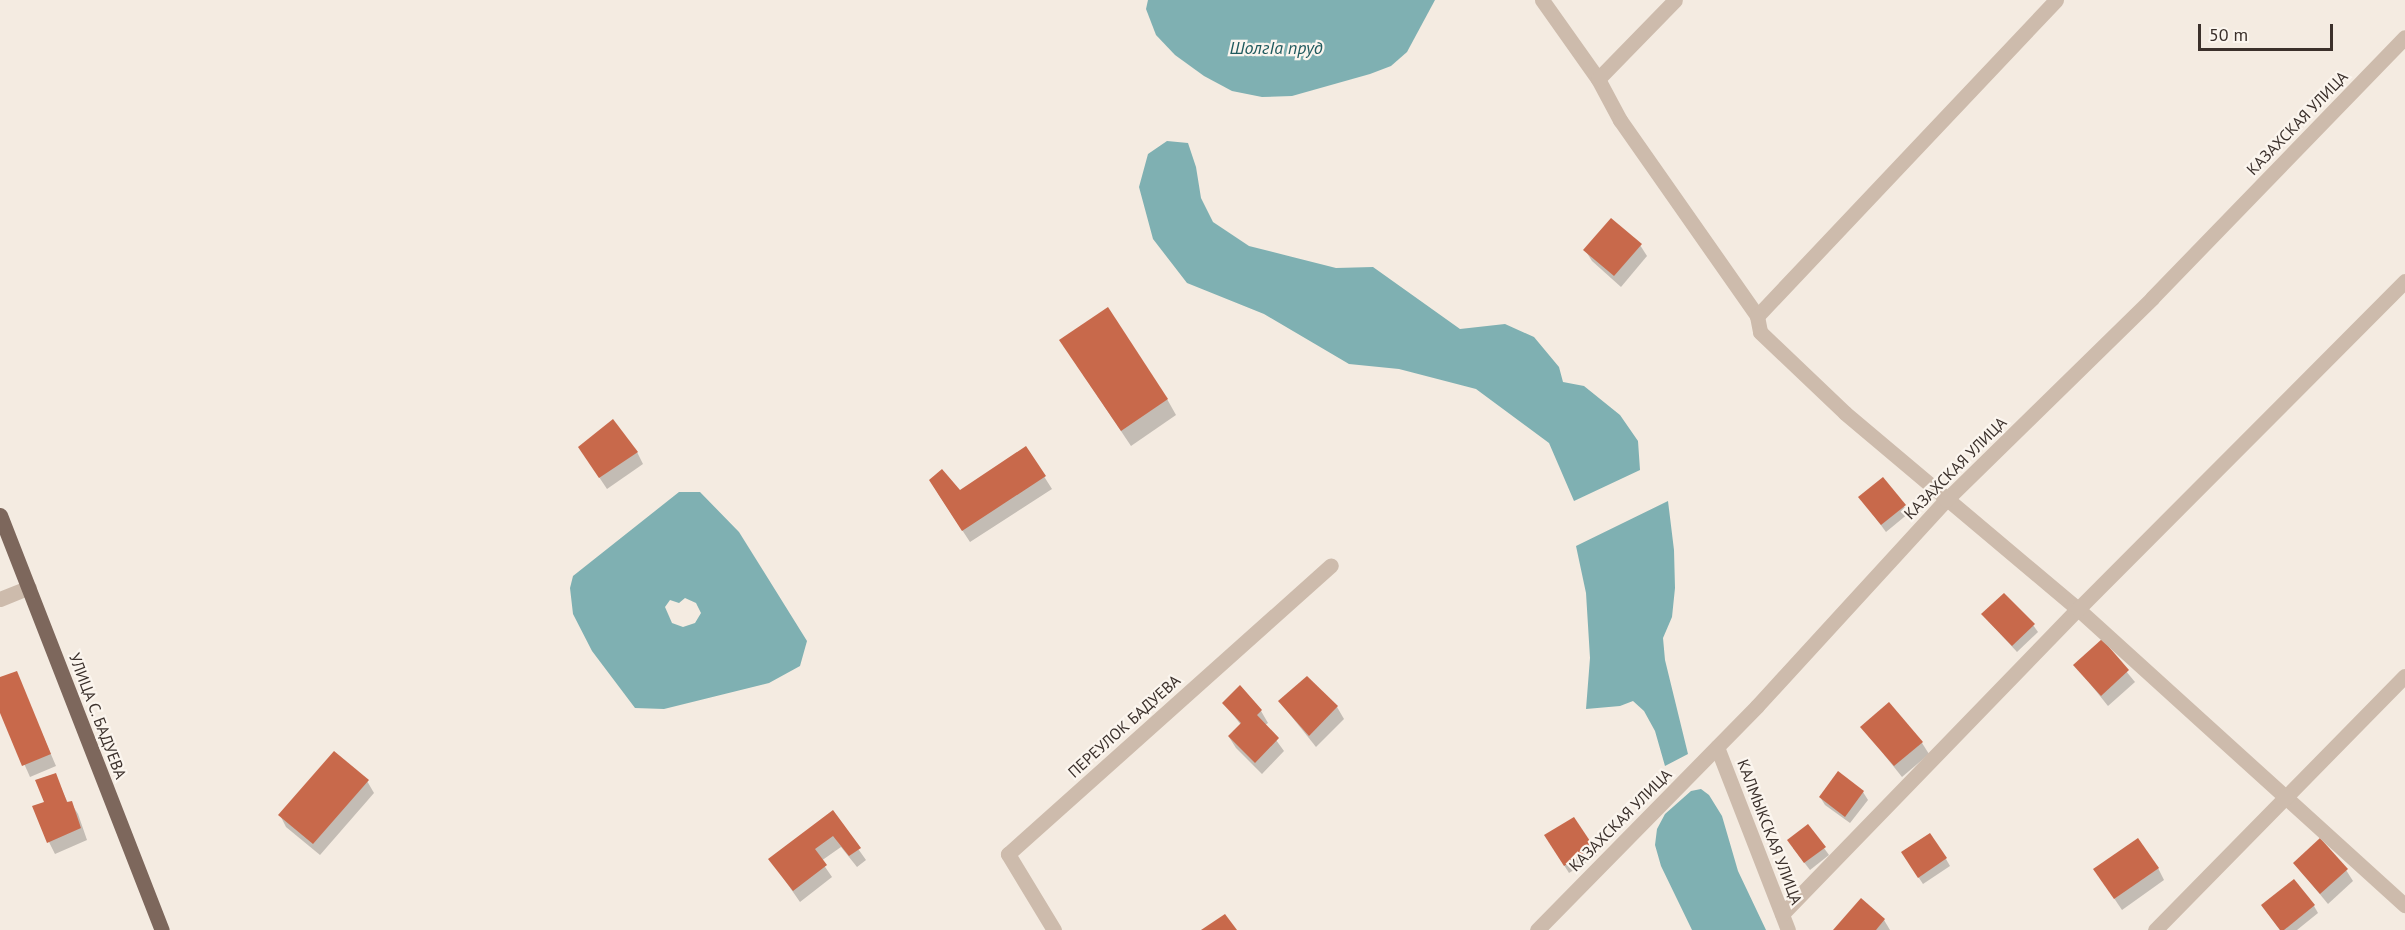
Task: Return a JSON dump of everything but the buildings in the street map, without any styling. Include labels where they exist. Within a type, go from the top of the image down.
[{"type":"main road","name":"УЛИЦА С. БАДУЕВА","points":[[0,515],[162,930]]},
{"type":"street","points":[[1542,0],[1598,79],[1620,120],[1757,316],[1760,332],[1845,412],[1946,500],[2078,609],[2405,905]]},
{"type":"street","points":[[1598,79],[1675,0]]},
{"type":"street","points":[[1757,316],[2056,0]]},
{"type":"street","name":"КАЗАХСКАЯ УЛИЦА","points":[[1537,930],[1717,747],[1946,500],[2152,298],[2405,37]]},
{"type":"street","points":[[1782,914],[2078,609],[2405,281]]},
{"type":"street","name":"ПЕРЕУЛОК БАДУЕВА","points":[[1054,930],[1008,854],[1331,565]]},
{"type":"street","points":[[0,599],[29,587]]},
{"type":"street","points":[[2155,930],[2405,676]]},
{"type":"street","name":"КАЛМЫКСКАЯ УЛИЦА","points":[[1717,747],[1788,930]]},
{"type":"water","name":"ШолгIа пруд","points":[[1148,0],[1435,0],[1407,52],[1391,66],[1292,96],[1262,97],[1232,91],[1204,76],[1175,55],[1156,35],[1146,9]]},
{"type":"water","points":[[1167,141],[1188,143],[1196,167],[1201,198],[1213,222],[1249,246],[1336,268],[1373,267],[1460,329],[1505,324],[1534,337],[1559,367],[1563,382],[1584,386],[1620,415],[1638,441],[1640,470],[1574,501],[1549,443],[1476,389],[1399,369],[1349,364],[1264,314],[1187,283],[1153,239],[1139,187],[1148,154]]},
{"type":"water","points":[[679,492],[700,492],[739,532],[807,641],[800,666],[769,683],[664,709],[635,708],[592,651],[573,614],[570,588],[573,576]],"holes":[[[685,598],[696,603],[701,613],[695,623],[683,627],[672,623],[665,607],[670,600],[679,603]]]},
{"type":"water","points":[[1668,501],[1674,550],[1675,588],[1672,617],[1663,638],[1665,660],[1688,754],[1665,766],[1655,731],[1644,711],[1633,701],[1620,706],[1586,709],[1590,658],[1586,593],[1576,546]]},
{"type":"water","points":[[1701,789],[1709,795],[1722,816],[1738,871],[1766,930],[1692,930],[1661,866],[1655,845],[1657,829],[1665,814],[1691,791]]}]
